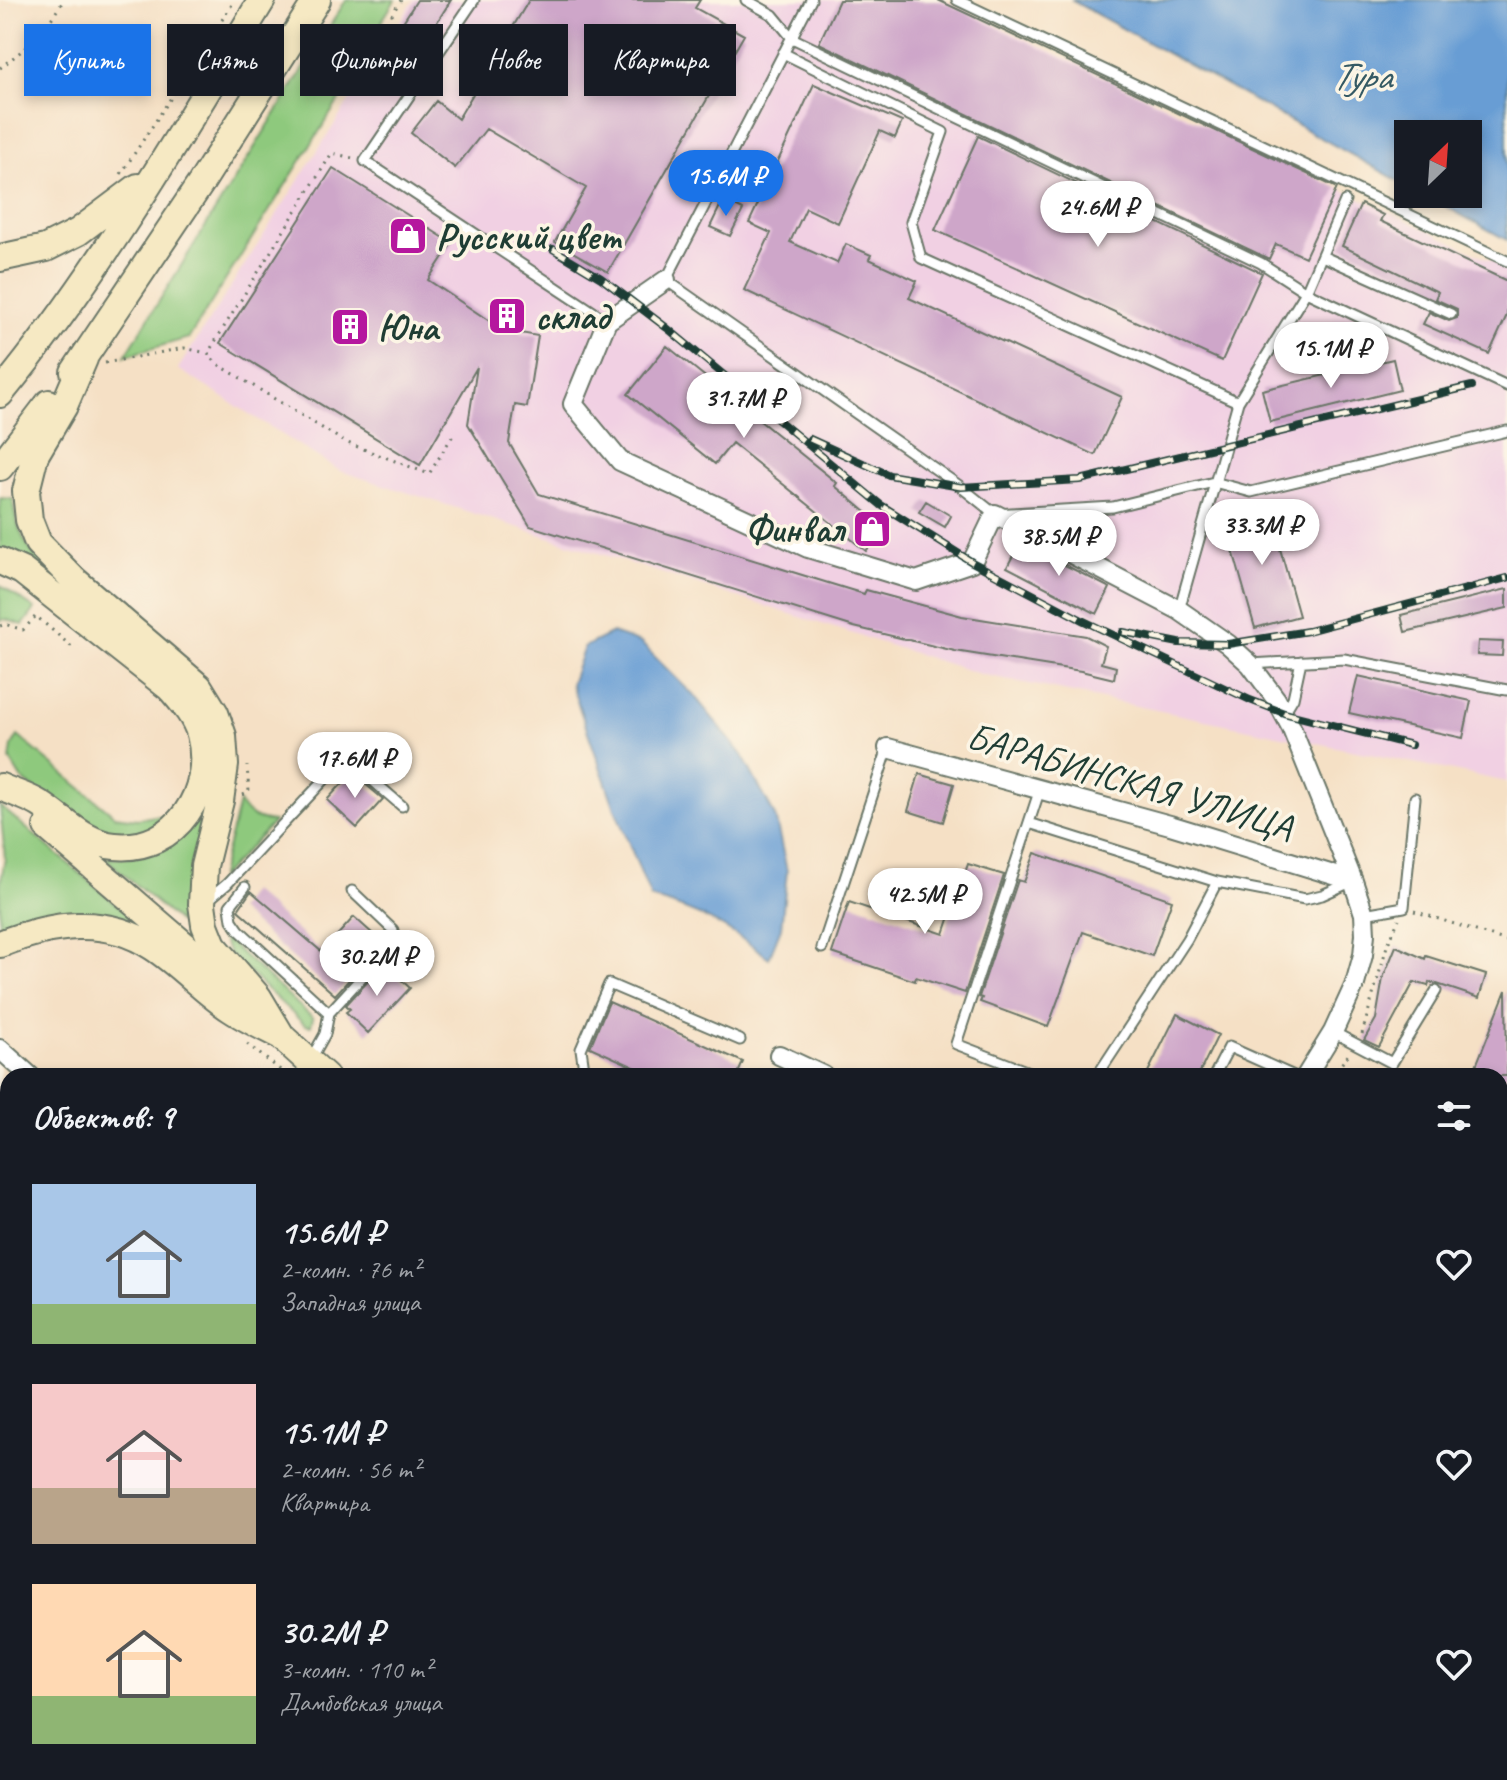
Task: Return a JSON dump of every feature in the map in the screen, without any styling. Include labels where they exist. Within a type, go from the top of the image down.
[{"type":"main road","points":[[0,394],[39,347],[156,172],[262,0]]},
{"type":"main road","points":[[282,1037],[258,997],[213,945],[205,925],[202,904],[204,866],[220,801],[225,765],[223,736],[215,713],[199,687],[73,579],[38,543],[29,520],[26,491],[35,455],[64,406],[317,0]]},
{"type":"main road","points":[[0,258],[46,248],[78,232],[156,172]]},
{"type":"main road","points":[[0,467],[94,361]]},
{"type":"main road","points":[[0,561],[22,571],[170,688],[188,709],[199,732],[204,758],[201,786],[190,810],[174,829],[157,840],[133,846],[99,842],[38,803],[0,787]]},
{"type":"main road","points":[[0,787],[183,944],[316,1068]]},
{"type":"main road","points":[[0,944],[52,928],[94,925],[123,932],[153,947],[230,1008],[282,1037]]},
{"type":"street","points":[[666,280],[607,321],[573,404],[620,461],[808,548],[916,581],[972,562],[995,514],[1179,610],[1228,644],[1250,664],[1284,713],[1364,914],[1363,955],[1355,984],[1333,1032],[1311,1068]]},
{"type":"street","name":"БАРАБИНСКАЯ УЛИЦА","points":[[888,748],[1353,881]]},
{"type":"street","points":[[0,1049],[21,1068]]},
{"type":"street","points":[[779,1055],[807,1068]]},
{"type":"lane","points":[[443,46],[474,0]]},
{"type":"lane","points":[[746,0],[773,15],[792,38],[1261,263],[1306,292],[1507,386]]},
{"type":"lane","points":[[811,0],[666,280],[995,514],[1113,507],[1214,482],[1251,492],[1507,431]]},
{"type":"lane","points":[[957,0],[1507,261]]},
{"type":"lane","points":[[783,53],[943,132],[911,222],[921,258],[1238,402]]},
{"type":"lane","points":[[409,96],[365,161],[607,321]]},
{"type":"lane","points":[[1179,610],[1238,402],[1306,292],[1345,201]]},
{"type":"lane","points":[[1322,256],[1451,314]]},
{"type":"lane","points":[[1250,664],[1344,659],[1507,690]]},
{"type":"lane","points":[[1284,713],[1293,698],[1301,661]]},
{"type":"lane","points":[[822,948],[888,748]]},
{"type":"lane","points":[[202,904],[227,884],[340,763],[356,766],[402,806]]},
{"type":"lane","points":[[1018,1068],[956,1044],[1040,789]]},
{"type":"lane","points":[[1364,914],[1404,907],[1415,798]]},
{"type":"lane","points":[[1029,823],[1217,882],[1305,899],[1353,881]]},
{"type":"lane","points":[[1102,1068],[1187,939],[1217,882]]},
{"type":"lane","points":[[245,887],[230,906],[232,920],[329,1013]]},
{"type":"lane","points":[[317,1068],[329,1013],[394,942],[393,930],[352,891]]},
{"type":"lane","points":[[584,1068],[581,1049],[609,984],[740,1040]]},
{"type":"lane","points":[[1333,1032],[1392,1063],[1436,991]]},
{"type":"lane","points":[[1218,1068],[1229,1047],[1276,1068]]},
{"type":"path","points":[[0,68],[39,37],[64,0]]},
{"type":"path","points":[[121,173],[235,0]]},
{"type":"path","points":[[394,24],[392,14],[401,0]]},
{"type":"path","points":[[208,353],[332,153],[365,161]]},
{"type":"path","points":[[94,361],[184,348],[208,353],[216,363],[345,442],[429,474],[455,432]]},
{"type":"path","points":[[0,626],[5,624],[23,630],[36,616],[73,648]]},
{"type":"path","points":[[1338,1068],[1357,1044],[1365,1027],[1387,946],[1404,907],[1507,941]]},
{"type":"shaded area","points":[[414,0],[943,0],[1507,268],[1507,782],[980,674],[340,471],[178,369],[353,96],[443,96],[443,24],[399,24]]},
{"type":"green space","points":[[346,0],[395,0],[382,24],[331,24]]},
{"type":"green space","points":[[300,74],[300,96],[342,96],[189,338],[125,356]]},
{"type":"green space","points":[[0,498],[13,499],[20,530],[35,557],[50,573],[47,576],[0,552]]},
{"type":"green space","points":[[0,585],[35,609],[23,625],[5,619],[0,621]]},
{"type":"green space","points":[[18,736],[115,816],[171,818],[152,832],[105,835],[68,816],[21,778],[10,760],[12,746]]},
{"type":"green space","points":[[239,803],[254,817],[274,822],[219,879]]},
{"type":"green space","points":[[206,805],[190,883],[190,932],[105,858],[138,856],[164,848],[196,820]]},
{"type":"green space","points":[[0,806],[139,923],[103,914],[69,912],[36,918],[0,930],[0,886],[5,858]]},
{"type":"green space","points":[[221,935],[313,1018],[311,1026],[305,1025],[229,954]]},
{"type":"water","name":"Тура","points":[[1071,0],[1507,0],[1507,240],[1449,208],[1482,208],[1482,120],[1394,120],[1394,178]]},
{"type":"water","points":[[612,633],[641,643],[697,699],[742,755],[775,816],[787,871],[781,928],[769,958],[713,922],[651,898],[615,809],[571,684],[584,647]]},
{"type":"building","points":[[417,0],[451,0],[436,24],[403,22]]},
{"type":"building","points":[[529,0],[700,0],[695,8],[724,24],[584,24],[584,96],[709,96],[608,272],[555,242],[586,188],[486,129],[455,168],[411,133],[436,101],[458,119],[472,96],[568,96],[568,24],[515,24]]},
{"type":"building","points":[[839,0],[938,0],[1337,188],[1305,257],[1276,244],[1269,259],[819,43]]},
{"type":"building","points":[[736,31],[744,35],[736,49]]},
{"type":"building","points":[[814,84],[902,122],[895,138],[880,131],[838,223],[806,208],[790,242],[837,263],[846,244],[871,255],[869,259],[917,281],[909,298],[1122,397],[1095,455],[744,290],[771,233],[749,223]]},
{"type":"building","points":[[978,136],[1262,273],[1222,361],[935,230]]},
{"type":"building","points":[[333,168],[452,243],[428,280],[491,322],[494,298],[524,303],[520,333],[538,336],[527,407],[515,405],[509,443],[539,494],[864,594],[866,590],[962,616],[1086,636],[1106,646],[1101,663],[1116,667],[1114,679],[955,651],[854,627],[530,526],[468,424],[477,367],[420,465],[220,343]]},
{"type":"building","points":[[723,200],[743,210],[730,236],[710,227]]},
{"type":"building","points":[[1361,204],[1383,215],[1380,221],[1507,281],[1507,315],[1489,354],[1423,324],[1429,312],[1449,321],[1457,318],[1457,309],[1435,299],[1438,292],[1342,246]]},
{"type":"building","points":[[667,346],[837,483],[835,486],[885,528],[866,551],[732,443],[715,464],[628,394]]},
{"type":"building","points":[[1393,359],[1400,390],[1270,422],[1262,390]]},
{"type":"building","points":[[926,501],[951,516],[945,527],[919,512]]},
{"type":"building","points":[[1268,506],[1299,616],[1255,628],[1224,519]]},
{"type":"building","points":[[1020,542],[1110,588],[1097,614],[1007,567]]},
{"type":"building","points":[[1507,589],[1507,608],[1405,632],[1401,615]]},
{"type":"building","points":[[1478,641],[1503,642],[1502,656],[1477,655]]},
{"type":"building","points":[[1358,676],[1471,701],[1463,738],[1349,713]]},
{"type":"building","points":[[352,773],[383,799],[357,828],[327,800]]},
{"type":"building","points":[[919,774],[954,784],[943,822],[908,811]]},
{"type":"building","points":[[1035,853],[1172,900],[1152,956],[1083,932],[1048,1027],[980,1002],[982,998],[979,997],[1018,880],[1024,882]]},
{"type":"building","points":[[968,864],[1004,875],[965,993],[916,977],[915,981],[832,953],[849,902],[944,934]]},
{"type":"building","points":[[251,891],[322,952],[354,917],[383,943],[335,995],[238,910]]},
{"type":"building","points":[[1396,946],[1425,959],[1426,956],[1486,975],[1479,998],[1429,982],[1428,986],[1414,982],[1379,1047],[1364,1040],[1376,1019],[1383,978]]},
{"type":"building","points":[[384,964],[410,988],[368,1033],[346,1012],[350,1009],[346,1005]]},
{"type":"building","points":[[1506,990],[1507,1068],[1475,1068]]},
{"type":"building","points":[[609,1002],[743,1062],[740,1068],[636,1068],[590,1047]]},
{"type":"building","points":[[1177,1014],[1218,1035],[1202,1068],[1150,1068]]},
{"type":"railway","points":[[553,249],[601,278],[667,328],[881,505],[972,562],[1084,621],[1250,700],[1284,713],[1411,745]]},
{"type":"railway","points":[[810,439],[889,475],[961,487],[1080,480],[1472,386]]},
{"type":"railway","points":[[1123,632],[1179,643],[1228,644],[1308,631],[1507,578]]},
{"type":"place","name":"Русский цвет","points":[[408,236]]},
{"type":"place","name":"склад","points":[[507,316]]},
{"type":"place","name":"Юна","points":[[350,327]]},
{"type":"place","name":"Финвал","points":[[872,529]]}]
